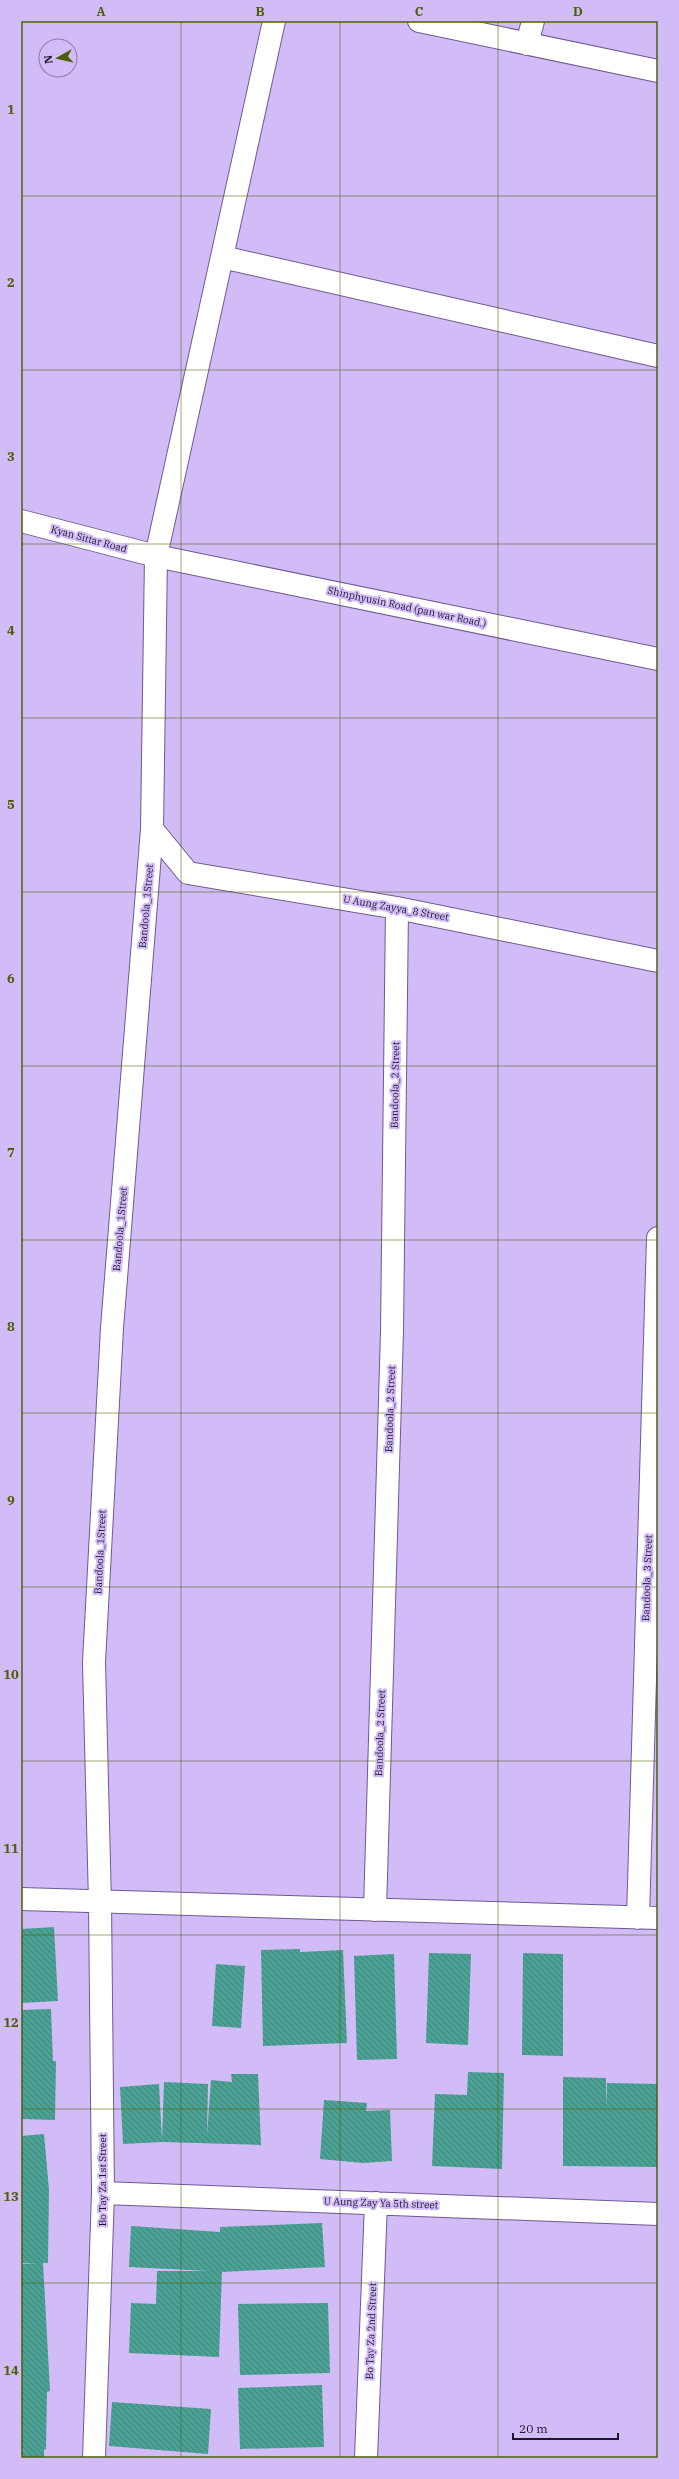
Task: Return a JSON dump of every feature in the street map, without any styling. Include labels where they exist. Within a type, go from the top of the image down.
[{"type":"street","name":"Bandoola_1Street","points":[[100,1903],[94,1662],[112,1328],[152,829],[156,556],[274,21]]},
{"type":"street","points":[[419,21],[658,71]]},
{"type":"street","points":[[527,44],[533,21]]},
{"type":"street","points":[[222,257],[658,356]]},
{"type":"street","name":"Kyan Sittar Road","points":[[21,521],[156,556]]},
{"type":"street","name":"Shinphyusin Road (pan war Road.)","points":[[156,556],[658,659]]},
{"type":"street","name":"U Aung Zayya_8 Street","points":[[152,829],[188,873],[397,908],[658,961]]},
{"type":"street","name":"Bandoola_2 Street","points":[[375,1910],[392,1331],[397,908]]},
{"type":"street","name":"Bandoola_3 Street","points":[[648,1918],[658,1238]]},
{"type":"street","points":[[21,1899],[100,1903],[648,1918]]},
{"type":"street","name":"Bo Tay Za 1st Street","points":[[94,2458],[103,2193],[100,1903]]},
{"type":"street","name":"U Aung Zay Ya 5th street","points":[[103,2193],[658,2214]]},
{"type":"street","name":"Bo Tay Za 2nd Street","points":[[366,2458],[376,2203]]},
{"type":"building","points":[[54,1927],[58,2001],[21,2003],[21,1929]]},
{"type":"building","points":[[300,1949],[300,1952],[343,1950],[347,2043],[263,2046],[261,1950]]},
{"type":"building","points":[[429,1953],[471,1954],[468,2045],[426,2043]]},
{"type":"building","points":[[523,1953],[563,1954],[563,2056],[522,2055]]},
{"type":"building","points":[[394,1954],[397,2059],[357,2060],[354,1956]]},
{"type":"building","points":[[216,1964],[245,1966],[241,2028],[212,2026]]},
{"type":"building","points":[[51,2009],[53,2061],[56,2061],[55,2120],[21,2119],[21,2010]]},
{"type":"building","points":[[468,2072],[504,2073],[502,2169],[432,2166],[435,2094],[467,2095]]},
{"type":"building","points":[[231,2074],[258,2074],[261,2145],[162,2142],[123,2144],[120,2087],[159,2084],[162,2140],[164,2082],[208,2084],[207,2135],[211,2080],[232,2082]]},
{"type":"building","points":[[563,2077],[606,2078],[606,2109],[607,2083],[658,2084],[658,2167],[563,2166]]},
{"type":"building","points":[[324,2100],[367,2103],[366,2111],[390,2110],[392,2161],[363,2163],[320,2159]]},
{"type":"building","points":[[44,2134],[49,2190],[48,2263],[43,2263],[50,2391],[47,2392],[46,2450],[44,2449],[44,2458],[21,2458],[21,2450],[26,2449],[21,2449],[21,2264],[38,2263],[21,2263],[21,2136]]},
{"type":"building","points":[[322,2223],[325,2267],[222,2272],[219,2357],[129,2353],[131,2303],[156,2304],[157,2271],[209,2271],[129,2267],[131,2226],[220,2232],[220,2227]]},
{"type":"building","points":[[328,2303],[330,2373],[240,2375],[238,2304]]},
{"type":"building","points":[[322,2385],[324,2447],[240,2449],[238,2388]]},
{"type":"building","points":[[112,2402],[211,2409],[208,2454],[109,2446]]}]
